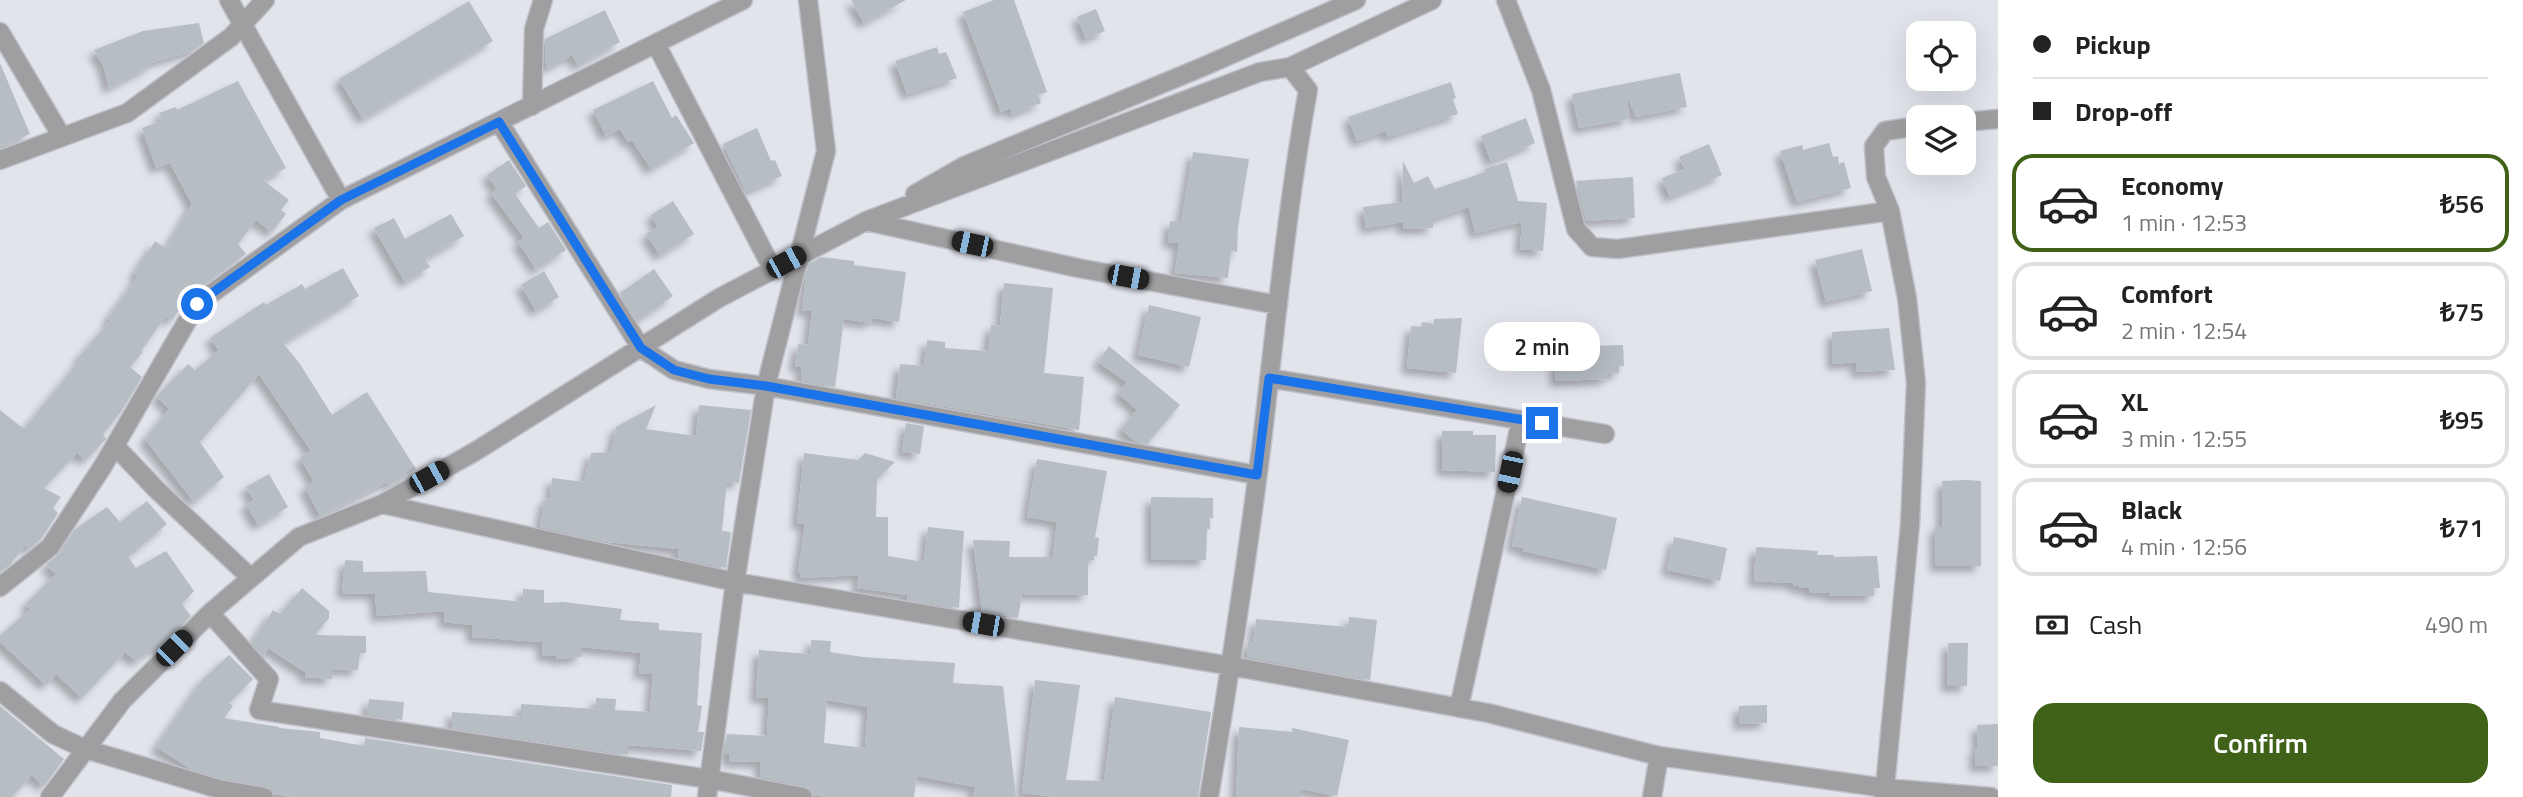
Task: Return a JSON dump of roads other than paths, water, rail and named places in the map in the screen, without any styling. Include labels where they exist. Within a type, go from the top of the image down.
[{"type":"street","points":[[229,0],[341,200]]},
{"type":"street","points":[[0,160],[127,113],[231,37],[265,0]]},
{"type":"street","points":[[532,106],[534,29],[543,0]]},
{"type":"street","points":[[0,587],[50,547],[114,446],[197,304],[341,200],[743,0]]},
{"type":"street","points":[[708,788],[735,582],[766,386],[827,151],[808,0]]},
{"type":"street","points":[[50,797],[122,701],[210,613],[299,537],[382,504],[477,451],[719,298],[964,166],[1356,0]]},
{"type":"street","points":[[866,221],[1260,72],[1290,67],[1432,0]]},
{"type":"street","points":[[1506,0],[1541,90],[1576,229],[1592,247],[1618,249],[1890,211]]},
{"type":"street","points":[[0,32],[62,137]]},
{"type":"street","points":[[656,44],[774,270]]},
{"type":"street","points":[[1209,797],[1231,666],[1294,168],[1308,90],[1290,67]]},
{"type":"street","points":[[1976,121],[1998,119]]},
{"type":"street","points":[[499,122],[641,348],[674,370],[709,379],[766,386],[1257,475]]},
{"type":"street","points":[[1884,793],[1910,524],[1916,383],[1907,298],[1890,211],[1876,177],[1874,146],[1885,131],[1906,128]]},
{"type":"street","points":[[866,221],[1077,268],[1278,305]]},
{"type":"street","points":[[1269,378],[1605,434]]},
{"type":"street","points":[[1459,708],[1521,420]]},
{"type":"street","points":[[114,446],[251,578]]},
{"type":"street","points":[[382,504],[735,582],[1231,666],[1459,708],[1659,756],[1884,793],[1991,797]]},
{"type":"street","points":[[210,613],[269,679],[259,710],[708,788],[803,797]]},
{"type":"street","points":[[0,691],[53,734],[85,749],[218,793],[264,797]]},
{"type":"street","points":[[1652,797],[1659,756]]}]
